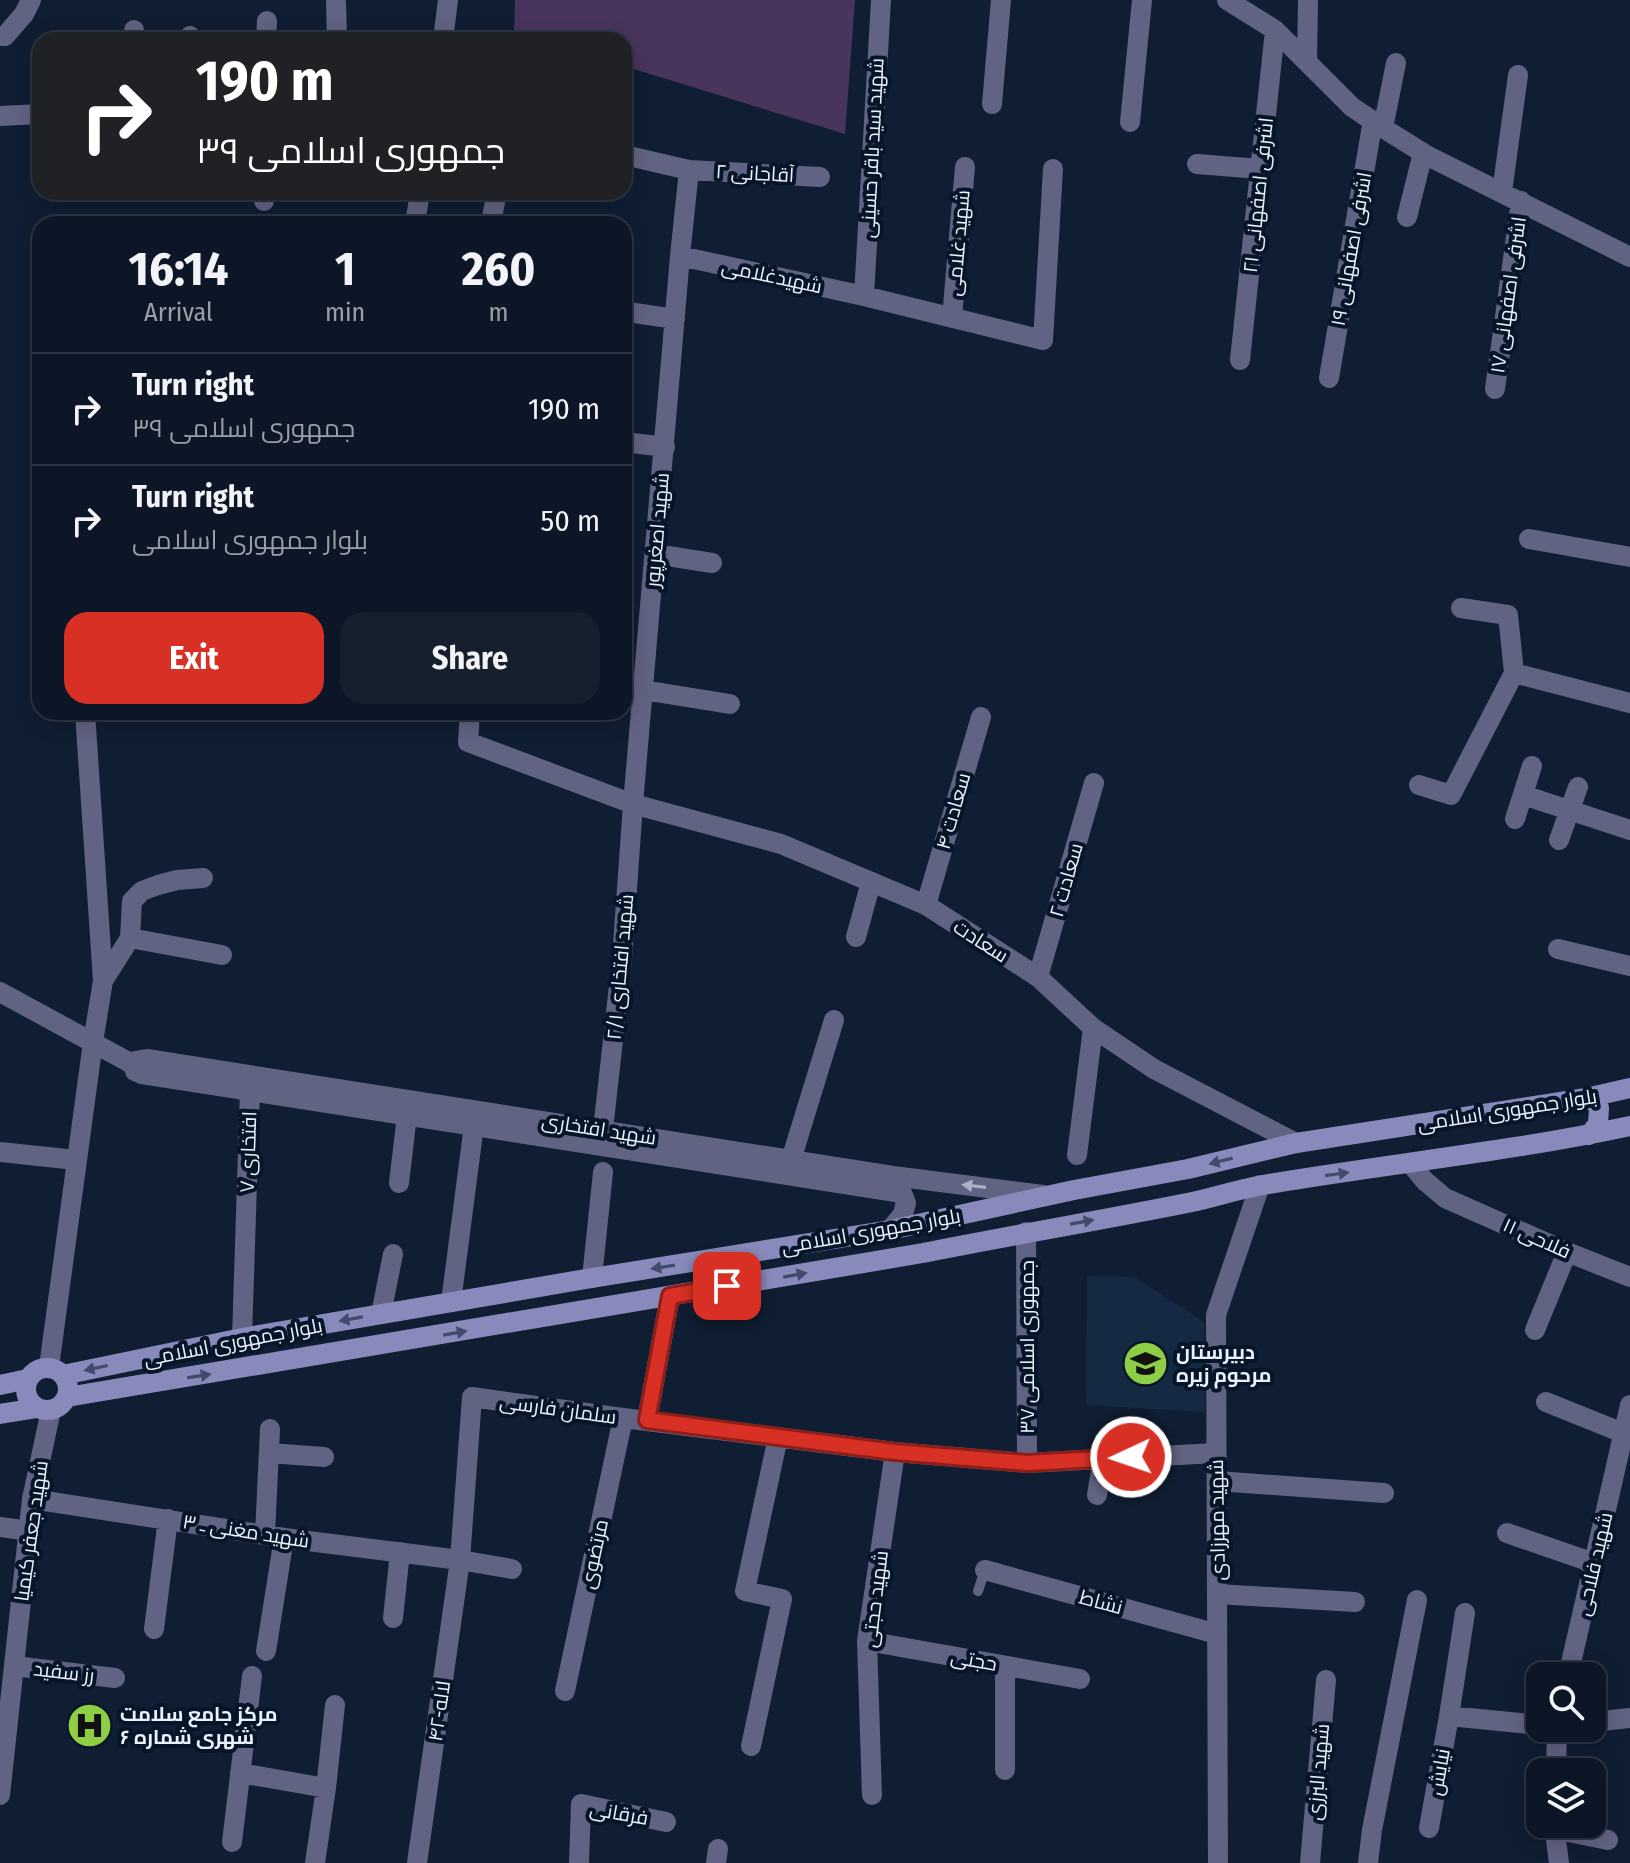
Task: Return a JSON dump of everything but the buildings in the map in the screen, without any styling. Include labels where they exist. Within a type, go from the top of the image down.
[{"type":"main road","name":"بلوار جمهوری اسلامی","points":[[56,1371],[890,1230],[1188,1169],[1296,1143],[1586,1098],[1630,1088]]},
{"type":"main road","points":[[1586,1098],[1599,1108],[1598,1124],[1589,1135]]},
{"type":"main road","name":"بلوار جمهوری اسلامی","points":[[0,1414],[923,1253],[1196,1201],[1260,1185],[1411,1164],[1630,1126]]},
{"type":"main road","points":[[1188,1169],[1181,1177],[1180,1188],[1186,1197],[1196,1201]]},
{"type":"main road","points":[[1127,1181],[1138,1185],[1143,1196],[1140,1208],[1129,1214]]},
{"type":"main road","points":[[37,1370],[56,1371],[68,1386],[51,1405],[30,1402],[26,1395],[28,1379],[37,1370]]},
{"type":"main road","points":[[0,1385],[28,1379]]},
{"type":"street","points":[[0,36],[5,36],[24,14],[31,0]]},
{"type":"street","points":[[444,32],[448,0]]},
{"type":"street","name":"شهید سید باقر حسینی","points":[[864,296],[881,0]]},
{"type":"street","points":[[992,104],[1001,0]]},
{"type":"street","points":[[1130,122],[1142,0]]},
{"type":"street","points":[[1227,0],[1275,30],[1352,107],[1423,153],[1630,257]]},
{"type":"street","points":[[1307,62],[1308,0]]},
{"type":"street","points":[[336,3],[337,32]]},
{"type":"street","name":"اشرفی اصفهانی ۲۱","points":[[1240,360],[1275,30]]},
{"type":"street","name":"اشرفی اصفهانی ۱۹","points":[[1329,378],[1378,124],[1396,63]]},
{"type":"street","points":[[1502,192],[1518,75]]},
{"type":"street","points":[[0,116],[32,114]]},
{"type":"street","points":[[1407,217],[1423,153]]},
{"type":"street","name":"آقاجانی ۲","points":[[632,157],[689,170],[820,177]]},
{"type":"street","points":[[1197,164],[1260,169]]},
{"type":"street","name":"شهید غلامی","points":[[952,318],[965,167]]},
{"type":"street","name":"شهیدغلامی","points":[[680,256],[864,296],[1043,340],[1053,169]]},
{"type":"street","name":"شهید اصغرپور","points":[[633,804],[689,170]]},
{"type":"street","name":"اشرفی اصفهانی ۱۷","points":[[1495,389],[1521,201]]},
{"type":"street","points":[[632,313],[675,319]]},
{"type":"street","points":[[632,443],[665,447]]},
{"type":"street","points":[[1529,539],[1630,557]]},
{"type":"street","points":[[655,554],[712,563]]},
{"type":"street","points":[[1419,785],[1451,795],[1514,673],[1508,615],[1461,608]]},
{"type":"street","points":[[1514,673],[1630,703]]},
{"type":"street","points":[[643,690],[730,704]]},
{"type":"street","name":"سعادت ۴","points":[[926,905],[981,717]]},
{"type":"street","points":[[56,1371],[76,1160],[103,981],[86,720]]},
{"type":"street","name":"سعادت","points":[[469,720],[468,742],[633,804],[781,844],[926,905],[1038,977],[1093,1028],[1154,1069],[1296,1143]]},
{"type":"street","points":[[1515,819],[1532,766]]},
{"type":"street","name":"سعادت ۲","points":[[1038,977],[1094,783]]},
{"type":"street","points":[[1559,840],[1578,787]]},
{"type":"street","points":[[1523,795],[1630,830]]},
{"type":"street","name":"شهید افتخاری ۲/۱","points":[[603,1130],[622,959],[633,804]]},
{"type":"street","points":[[103,981],[130,938],[132,901],[142,891],[177,880],[203,878]]},
{"type":"street","points":[[856,937],[871,882]]},
{"type":"street","points":[[130,938],[222,955]]},
{"type":"street","points":[[1558,949],[1630,966]]},
{"type":"street","name":"شهید افتخاری","points":[[0,992],[93,1042],[140,1062],[791,1160],[887,1183],[1051,1196]]},
{"type":"street","points":[[791,1160],[834,1020]]},
{"type":"street","points":[[1077,1155],[1093,1028]]},
{"type":"street","points":[[140,1062],[135,1071],[142,1074],[887,1183],[902,1193],[906,1203],[903,1214],[890,1230]]},
{"type":"street","name":"افتخاری ۷","points":[[242,1338],[250,1090]]},
{"type":"street","points":[[399,1183],[407,1115]]},
{"type":"street","points":[[451,1302],[474,1125]]},
{"type":"street","points":[[0,1152],[76,1160]]},
{"type":"street","name":"فلاحی ۱۱","points":[[1411,1164],[1445,1198],[1630,1277]]},
{"type":"street","points":[[592,1278],[603,1172]]},
{"type":"street","name":"شهید مهرزادی","points":[[1218,1863],[1216,1315],[1260,1185]]},
{"type":"street","name":"جمهوری اسلامی ۳۷","points":[[1026,1232],[1027,1463]]},
{"type":"street","points":[[1535,1330],[1567,1252]]},
{"type":"street","points":[[381,1314],[393,1254]]},
{"type":"street","points":[[647,1420],[670,1296]]},
{"type":"street","name":"سلمان فارسی","points":[[472,1397],[895,1452],[1027,1463],[1216,1453]]},
{"type":"street","name":"لاله-۴۲","points":[[417,1863],[460,1560],[472,1397]]},
{"type":"street","points":[[1546,1402],[1623,1433]]},
{"type":"street","name":"شهید جعفر کیمیا","points":[[0,1795],[32,1499],[51,1405]]},
{"type":"street","name":"شهید فلاحی","points":[[1571,1662],[1629,1410]]},
{"type":"street","name":"مرتضوی","points":[[565,1691],[623,1418]]},
{"type":"street","points":[[266,1651],[275,1536],[270,1429]]},
{"type":"street","points":[[751,1746],[782,1599],[745,1591],[778,1437]]},
{"type":"street","name":"شهید حجتی","points":[[872,1795],[867,1641],[895,1452]]},
{"type":"street","points":[[269,1453],[324,1457]]},
{"type":"street","points":[[1097,1495],[1103,1459]]},
{"type":"street","points":[[1217,1481],[1384,1493]]},
{"type":"street","name":"شهید مغنی ـ ۳","points":[[32,1499],[512,1569]]},
{"type":"street","points":[[154,1629],[168,1519]]},
{"type":"street","points":[[0,1527],[29,1531]]},
{"type":"street","points":[[1507,1533],[1594,1563]]},
{"type":"street","points":[[393,1618],[400,1552]]},
{"type":"street","name":"نشاط","points":[[985,1570],[1217,1634]]},
{"type":"street","points":[[1217,1594],[1355,1602]]},
{"type":"street","points":[[1368,1863],[1417,1600]]},
{"type":"street","name":"نیایش","points":[[1429,1828],[1465,1613]]},
{"type":"street","name":"حجتی","points":[[867,1641],[1080,1679]]},
{"type":"street","name":"رز سفید","points":[[14,1666],[115,1678]]},
{"type":"street","points":[[1005,1666],[1005,1770]]},
{"type":"street","points":[[232,1842],[252,1676]]},
{"type":"street","name":"شهید البرزی","points":[[1310,1863],[1326,1680]]},
{"type":"street","points":[[315,1863],[335,1705]]},
{"type":"street","points":[[1449,1716],[1526,1724]]},
{"type":"street","points":[[1606,1721],[1630,1718]]},
{"type":"street","points":[[240,1773],[326,1788]]},
{"type":"street","name":"فرقانی","points":[[579,1863],[581,1804],[666,1822]]},
{"type":"street","points":[[1556,1838],[1559,1863]]},
{"type":"street","points":[[1600,1838],[1608,1840]]},
{"type":"lane","points":[[978,1591],[985,1570]]},
{"type":"shaded area","points":[[515,0],[855,0],[845,134],[632,68],[632,32],[514,32]]},
{"type":"shaded area","name":"دبیرستان مرحوم زیره","points":[[1087,1276],[1134,1277],[1204,1322],[1205,1412],[1086,1405]]},
{"type":"place","name":"دبیرستان مرحوم زیره","points":[[1145,1363]]},
{"type":"place","name":"مرکز جامع سلامت شهری شماره ۶","points":[[89,1726]]},
{"type":"route","points":[[727,1286],[670,1296],[647,1420],[895,1452],[1027,1463],[1131,1457]]}]
